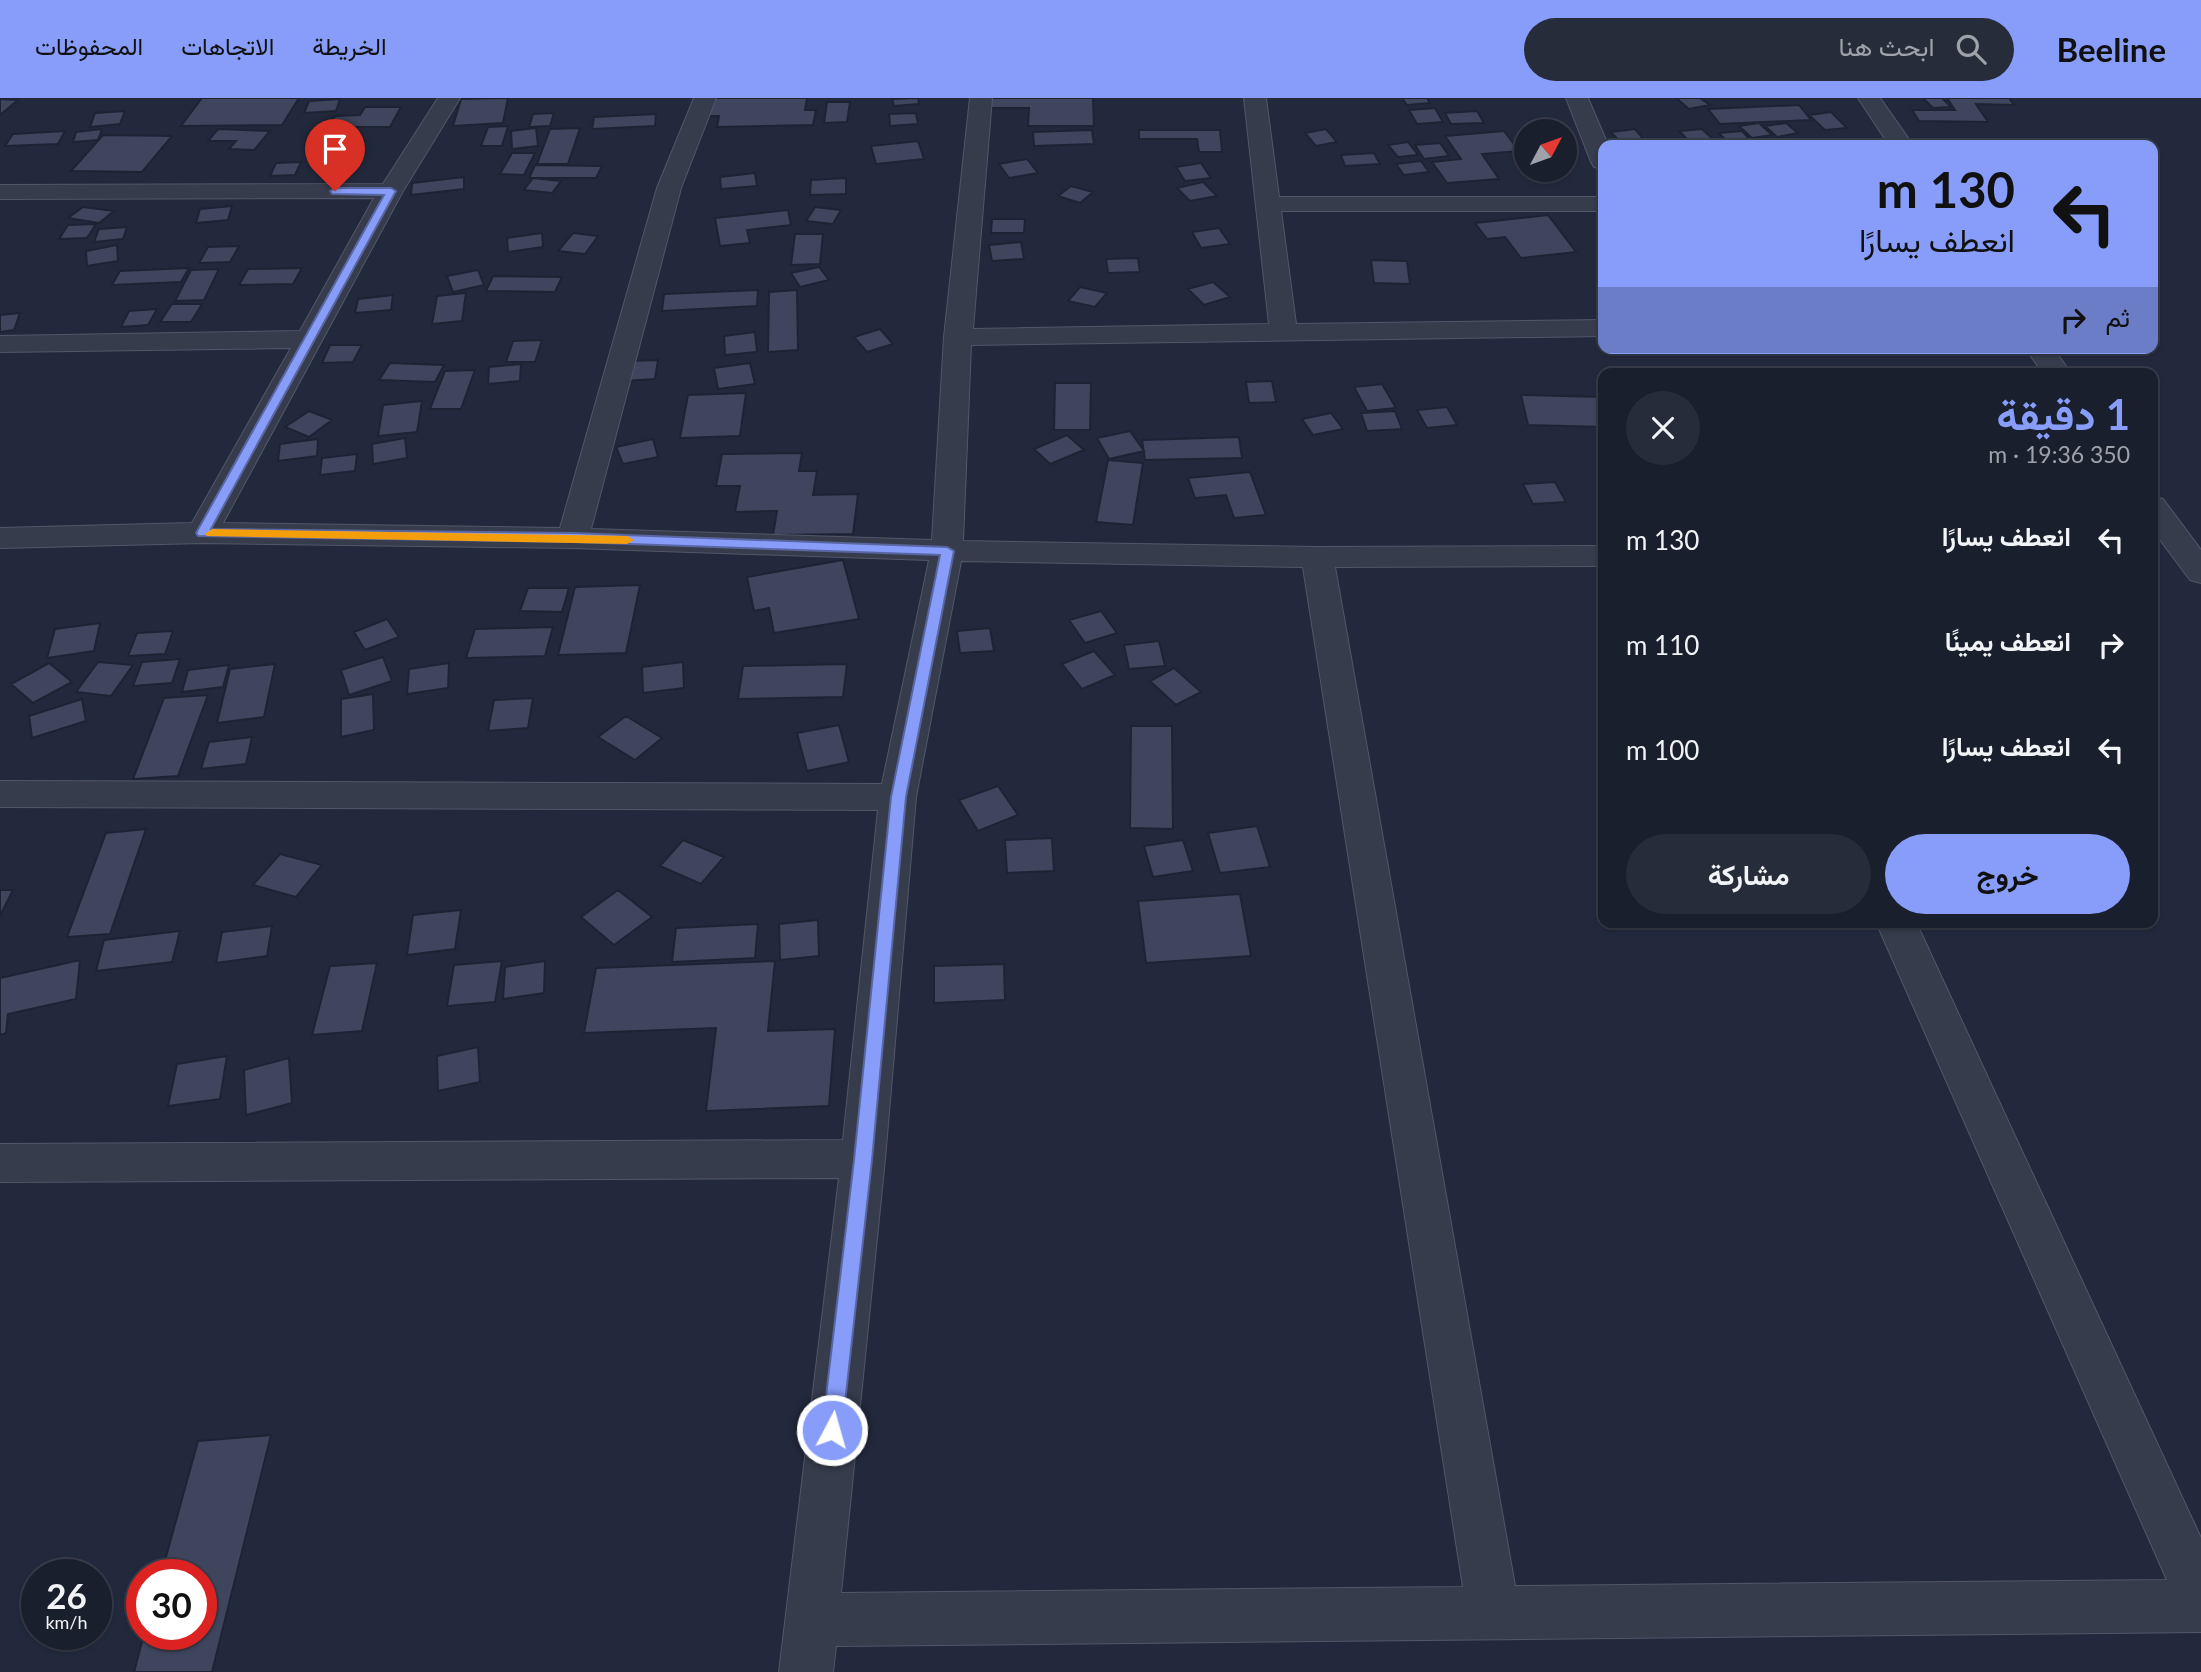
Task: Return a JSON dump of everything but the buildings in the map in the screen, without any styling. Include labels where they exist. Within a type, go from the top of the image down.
[{"type":"street","points":[[202,533],[391,191],[449,98]]},
{"type":"street","points":[[573,538],[669,188],[705,98]]},
{"type":"street","points":[[806,1672],[863,1160],[898,797],[947,551],[958,337],[981,98]]},
{"type":"street","points":[[1255,98],[1283,330]]},
{"type":"street","points":[[1577,98],[1598,150]]},
{"type":"street","points":[[1869,98],[1898,140]]},
{"type":"street","points":[[0,192],[391,191]]},
{"type":"street","points":[[1268,204],[1598,204]]},
{"type":"street","points":[[958,337],[1283,330],[1598,328]]},
{"type":"street","points":[[4,349],[310,339]]},
{"type":"street","points":[[2158,515],[2201,573]]},
{"type":"street","points":[[0,538],[202,533],[573,538],[947,551],[1317,556],[1598,556]]},
{"type":"street","points":[[1317,556],[1494,1615]]},
{"type":"street","points":[[0,794],[898,797]]},
{"type":"street","points":[[1899,928],[2201,1597]]},
{"type":"street","points":[[0,1163],[863,1160]]},
{"type":"street","points":[[810,1620],[2201,1606]]},
{"type":"slow traffic","points":[[212,534],[627,540]]},
{"type":"route","points":[[335,191],[391,191],[202,533],[573,538],[947,551],[898,797],[863,1160],[832,1430]]}]
